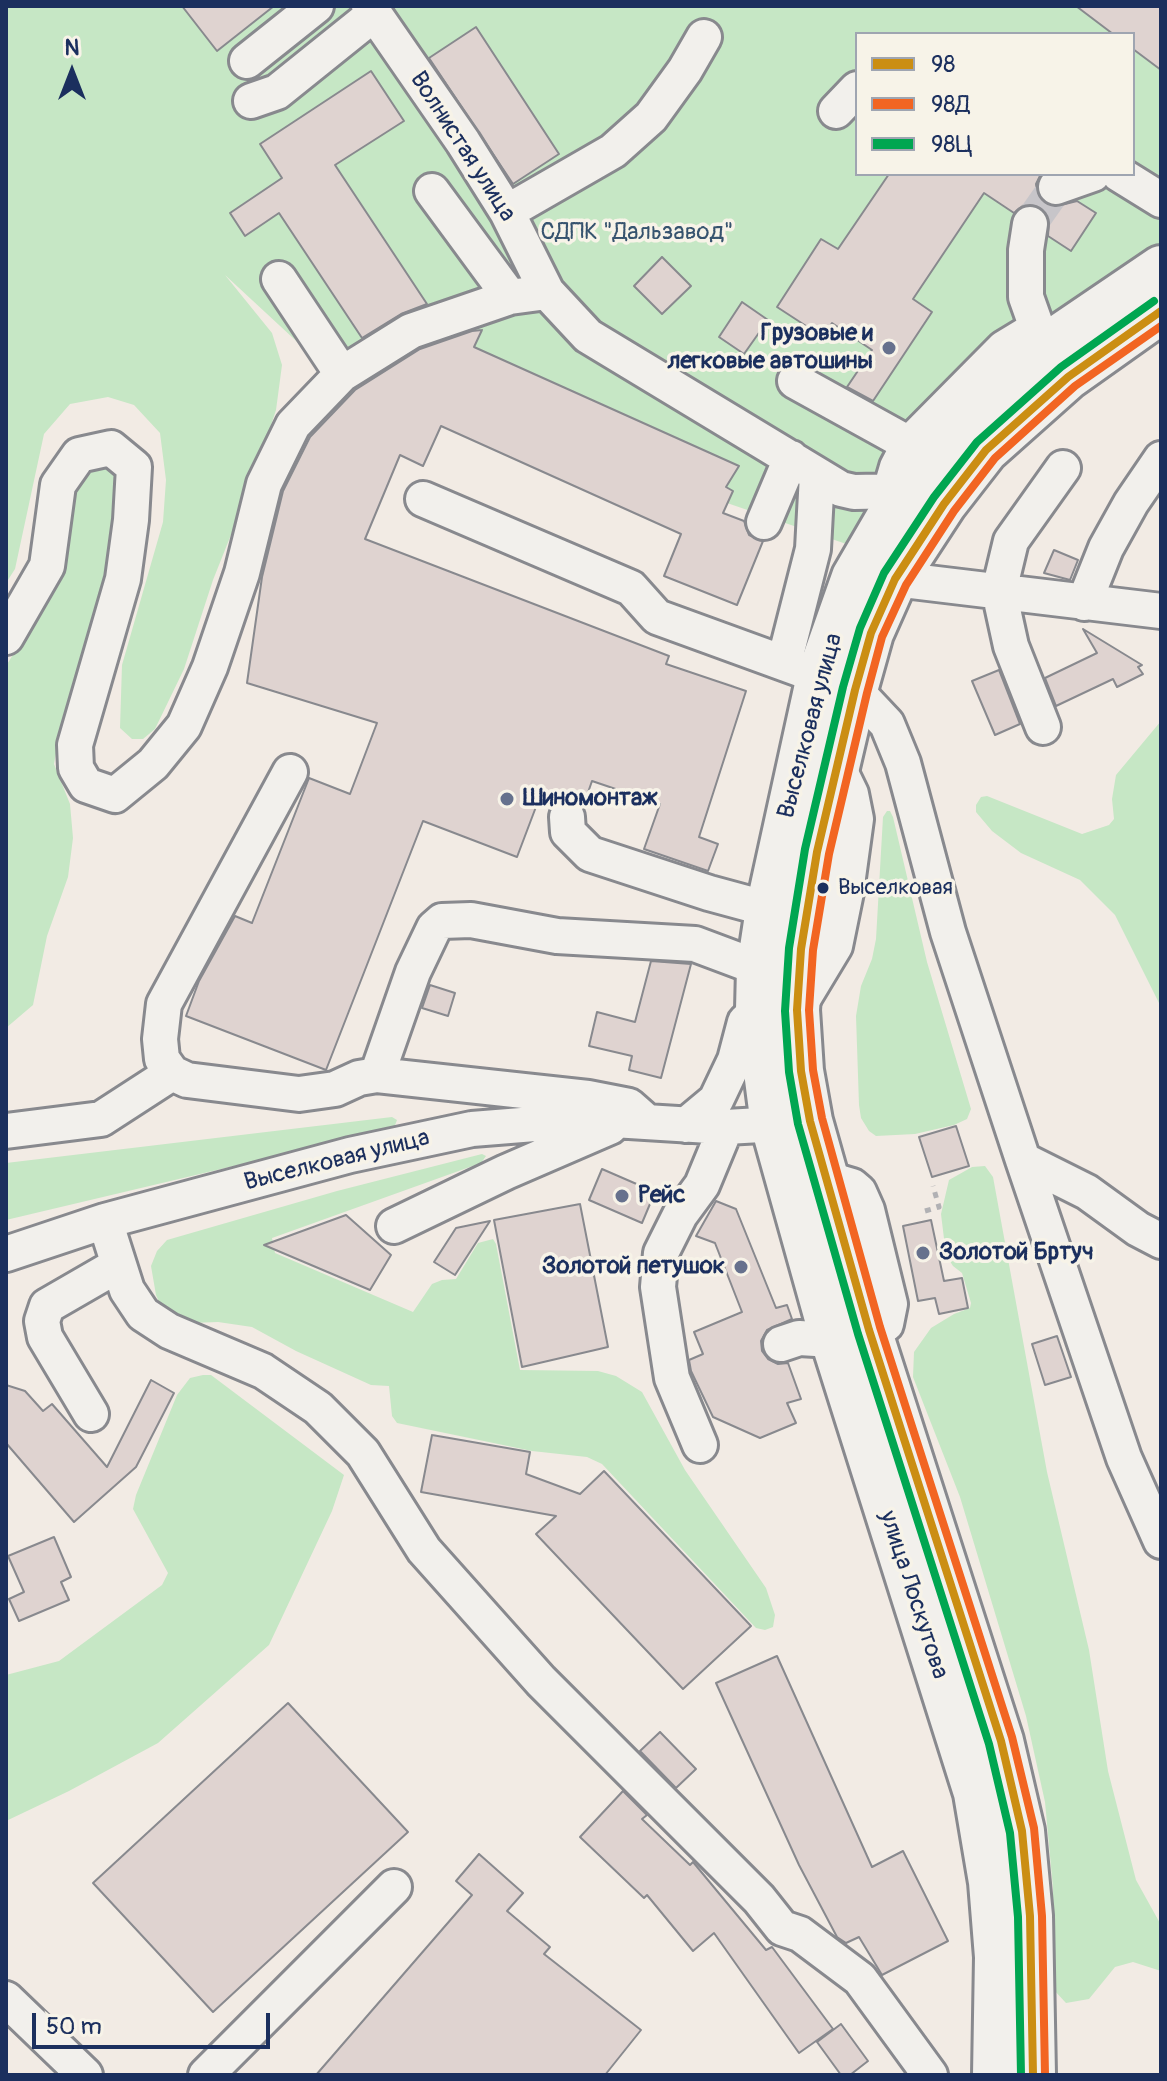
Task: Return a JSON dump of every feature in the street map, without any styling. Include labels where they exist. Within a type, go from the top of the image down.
[{"type":"main road","name":"Выселковая улица","points":[[791,1123],[801,1071],[759,968],[768,909],[819,676],[854,577],[897,491],[1043,336],[1161,268]]},
{"type":"main road","name":"Выселковая улица","points":[[819,676],[871,633],[895,579],[944,504],[986,450],[1068,377],[1161,311]]},
{"type":"main road","name":"Выселковая улица","points":[[778,1010],[801,949],[836,763],[819,676]]},
{"type":"main road","name":"улица Лоскутова","points":[[791,1123],[825,1178],[851,1335],[1001,1741],[1022,1831],[1030,1916],[1033,2075]]},
{"type":"main road","name":"улица Лоскутова","points":[[791,1123],[976,1793],[991,1882],[997,1957],[995,2075]]},
{"type":"street","points":[[247,61],[316,6]]},
{"type":"street","points":[[251,101],[277,92],[372,10]]},
{"type":"street","name":"Волнистая улица","points":[[372,10],[507,212],[547,292],[588,336],[841,489],[854,492],[897,491]]},
{"type":"street","points":[[507,212],[613,151],[651,117],[704,37]]},
{"type":"street","points":[[1056,187],[1087,176]]},
{"type":"street","points":[[1122,176],[1161,200]]},
{"type":"street","points":[[432,191],[510,297]]},
{"type":"street","points":[[897,491],[897,467],[909,444],[1004,348],[1043,336],[1026,297],[1026,250],[1030,224]]},
{"type":"street","points":[[279,279],[342,374]]},
{"type":"street","points":[[6,637],[47,566],[58,485],[79,455],[111,448],[134,467],[131,520],[123,579],[75,745],[76,768],[86,785],[115,795],[153,764],[184,726],[210,667],[242,573],[264,484],[293,425],[342,374],[411,331],[510,297],[547,292]]},
{"type":"street","points":[[795,381],[909,444]]},
{"type":"street","points":[[1084,603],[1106,548],[1161,459]]},
{"type":"street","points":[[764,522],[804,467]]},
{"type":"street","points":[[804,467],[813,549],[819,676]]},
{"type":"street","points":[[1043,727],[1011,646],[999,591],[1011,541],[1063,468]]},
{"type":"street","points":[[423,499],[631,588],[657,617],[819,676],[887,724],[903,763],[948,932],[1023,1160],[1124,1458],[1161,1541]]},
{"type":"street","points":[[895,579],[1161,611]]},
{"type":"street","points":[[290,772],[164,1004],[160,1039],[162,1059],[172,1073],[187,1080],[299,1094],[335,1089],[359,1078],[377,1075],[588,1098],[629,1106],[636,1120],[506,1172],[394,1226]]},
{"type":"street","points":[[567,817],[568,832],[590,854],[768,909]]},
{"type":"street","points":[[377,1075],[413,972],[434,928],[442,921],[471,920],[557,936],[695,944],[759,968]]},
{"type":"street","points":[[686,1125],[716,1100],[735,1060],[745,1022],[778,1010]]},
{"type":"street","points":[[6,1131],[101,1119],[172,1073]]},
{"type":"street","name":"Выселковая улица","points":[[6,1254],[105,1221],[350,1155],[472,1129],[597,1119],[726,1127],[791,1123]]},
{"type":"street","points":[[700,1445],[672,1378],[658,1287],[661,1253],[680,1215],[702,1185],[726,1127]]},
{"type":"street","points":[[1023,1160],[1087,1192],[1138,1229],[1161,1241]]},
{"type":"street","points":[[105,1221],[127,1290],[143,1314],[169,1331],[202,1342],[263,1371],[318,1408],[363,1453],[424,1550],[541,1681],[759,1899],[782,1928],[800,1934],[860,1979],[930,2075]]},
{"type":"street","points":[[91,1414],[45,1337],[42,1321],[47,1306],[118,1265]]},
{"type":"street","points":[[781,1344],[799,1338],[851,1335]]},
{"type":"street","points":[[206,2075],[394,1887]]},
{"type":"street","points":[[6,1999],[85,2075]]},
{"type":"path","points":[[925,1211],[939,1207],[933,1186]]},
{"type":"green space","name":"СДПК \"Дальзавод\"","points":[[6,6],[1161,6],[1161,258],[855,547],[320,363],[225,275],[272,333],[282,365],[276,410],[254,477],[213,580],[184,669],[155,729],[143,739],[132,739],[120,728],[122,665],[163,522],[166,480],[160,433],[134,405],[108,397],[70,404],[44,434],[15,569],[6,583]]},
{"type":"green space","points":[[110,466],[118,471],[124,490],[103,595],[59,737],[54,764],[70,804],[73,838],[68,877],[47,936],[33,1005],[6,1028],[6,666],[60,578],[69,505],[79,475],[95,467]]},
{"type":"green space","points":[[1161,721],[1161,1007],[1115,915],[1080,880],[1021,853],[992,831],[976,812],[976,805],[981,797],[987,796],[1082,834],[1109,825],[1114,819],[1112,799],[1116,775]]},
{"type":"green space","points":[[887,811],[893,817],[927,962],[971,1109],[967,1119],[954,1125],[915,1134],[876,1136],[861,1118],[856,1016],[861,986],[876,939],[883,817]]},
{"type":"green space","points":[[392,1117],[397,1120],[394,1128],[6,1220],[6,1163]]},
{"type":"green space","points":[[482,1154],[486,1156],[481,1163],[272,1238],[275,1253],[413,1312],[432,1284],[456,1279],[478,1243],[493,1239],[520,1370],[598,1371],[616,1376],[642,1392],[685,1470],[766,1588],[775,1615],[773,1627],[765,1630],[756,1628],[602,1464],[587,1457],[532,1451],[397,1423],[392,1416],[389,1386],[371,1385],[252,1327],[218,1322],[191,1323],[162,1309],[151,1266],[157,1251],[167,1240],[337,1191]]},
{"type":"green space","points":[[985,1166],[993,1177],[1047,1472],[1089,1650],[1108,1771],[1136,1880],[1161,1925],[1161,1971],[1133,1962],[1115,1967],[1089,1999],[1066,2003],[1053,1989],[1053,1888],[1045,1802],[1026,1716],[960,1497],[913,1377],[914,1352],[931,1328],[970,1308],[962,1273],[946,1255],[941,1214],[949,1180],[972,1167]]},
{"type":"green space","points":[[211,1375],[344,1475],[332,1511],[269,1645],[158,1743],[6,1821],[6,1675],[59,1661],[162,1585],[168,1573],[133,1509],[177,1395],[190,1378]]},
{"type":"building","points":[[182,6],[274,6],[217,51]]},
{"type":"building","points":[[1076,6],[1161,6],[1161,70],[1135,50],[1135,32],[1110,32]]},
{"type":"building","points":[[476,27],[559,154],[513,184],[429,58]]},
{"type":"building","points":[[371,71],[404,121],[335,165],[427,304],[401,314],[362,338],[279,213],[245,236],[230,213],[282,178],[260,144]]},
{"type":"building","points":[[888,176],[1040,176],[1036,184],[1037,193],[1044,203],[1053,207],[1077,201],[1096,213],[1071,251],[1048,236],[1049,218],[1042,208],[1024,205],[1014,213],[984,193],[913,299],[932,312],[873,401],[847,387],[872,350],[832,323],[823,337],[777,307],[821,239],[838,249]]},
{"type":"building","points":[[662,257],[691,286],[662,314],[634,286]]},
{"type":"building","points":[[742,302],[768,320],[744,354],[719,337]]},
{"type":"building","points":[[482,330],[474,347],[739,466],[726,487],[733,491],[723,513],[744,521],[749,535],[763,541],[737,605],[664,576],[681,534],[441,426],[423,466],[400,455],[365,539],[669,656],[666,664],[746,691],[699,837],[718,844],[708,871],[644,849],[660,804],[592,781],[584,804],[542,791],[517,857],[423,821],[326,1070],[186,1016],[199,981],[235,916],[252,923],[309,778],[350,794],[377,723],[247,683],[262,577],[283,491],[310,437],[355,390],[420,349]]},
{"type":"building","points":[[1054,550],[1078,560],[1070,580],[1044,573]]},
{"type":"building","points":[[1083,629],[1142,665],[1138,667],[1143,674],[1117,687],[1113,679],[1056,706],[1045,678],[1097,653]]},
{"type":"building","points":[[999,670],[1020,724],[995,735],[972,681]]},
{"type":"building","points":[[651,961],[691,964],[661,1078],[629,1070],[632,1056],[589,1046],[597,1012],[635,1022]]},
{"type":"building","points":[[430,985],[455,993],[448,1016],[422,1008]]},
{"type":"building","points":[[956,1126],[969,1166],[932,1177],[919,1137]]},
{"type":"building","name":"Рейс","points":[[602,1169],[655,1192],[642,1223],[589,1200]]},
{"type":"building","points":[[716,1201],[736,1209],[776,1308],[787,1305],[792,1319],[767,1330],[761,1341],[762,1351],[768,1359],[778,1364],[788,1363],[801,1399],[787,1403],[796,1423],[760,1438],[713,1417],[691,1371],[689,1360],[703,1354],[694,1332],[742,1312],[715,1243],[696,1236]]},
{"type":"building","points":[[580,1204],[608,1347],[522,1367],[494,1220]]},
{"type":"building","points":[[346,1215],[391,1255],[370,1290],[264,1245]]},
{"type":"building","points":[[931,1220],[944,1281],[962,1278],[968,1308],[939,1314],[935,1298],[918,1301],[903,1226]]},
{"type":"building","points":[[490,1221],[455,1275],[434,1262],[456,1228]]},
{"type":"building","points":[[1057,1336],[1071,1377],[1045,1385],[1032,1344]]},
{"type":"building","points":[[151,1380],[174,1393],[136,1467],[74,1522],[6,1443],[6,1385],[25,1391],[43,1411],[52,1404],[107,1467]]},
{"type":"building","points":[[432,1435],[530,1452],[526,1474],[580,1494],[604,1471],[751,1626],[683,1689],[536,1534],[556,1516],[421,1492]]},
{"type":"building","points":[[54,1537],[71,1577],[61,1582],[69,1600],[19,1621],[9,1599],[24,1592],[8,1556]]},
{"type":"building","points":[[777,1656],[872,1867],[903,1851],[948,1941],[882,1975],[859,1937],[846,1943],[837,1937],[799,1865],[716,1683]]},
{"type":"building","points":[[288,1703],[408,1832],[213,2012],[93,1883]]},
{"type":"building","points":[[660,1732],[696,1769],[676,1788],[640,1751]]},
{"type":"building","points":[[623,1791],[647,1815],[642,1819],[690,1865],[693,1862],[766,1950],[772,1947],[833,2029],[799,2053],[714,1933],[693,1951],[647,1895],[644,1898],[580,1837]]},
{"type":"building","points":[[479,1854],[523,1893],[507,1911],[550,1947],[544,1954],[641,2030],[605,2075],[316,2075],[472,1895],[456,1881]]},
{"type":"building","points":[[841,2024],[868,2061],[850,2075],[841,2075],[817,2042]]},
{"type":"tunnel","points":[[1030,224],[1056,187]]},
{"type":"transit line","name":"98Ц","points":[[1021,2075],[1018,1917],[1010,1833],[989,1744],[858,1334],[798,1124],[789,1072],[785,1011],[789,948],[805,849],[843,687],[860,628],[884,573],[934,497],[977,442],[1061,367],[1154,301]]},
{"type":"transit line","name":"98","points":[[1033,2075],[1030,1916],[1022,1831],[1001,1741],[869,1330],[810,1121],[801,1071],[797,1010],[801,949],[817,852],[855,690],[871,633],[895,579],[944,504],[986,450],[1068,377],[1161,311]]},
{"type":"transit line","name":"98Д","points":[[1045,2075],[1042,1916],[1034,1828],[1012,1737],[880,1327],[822,1118],[813,1070],[809,1010],[813,950],[829,854],[882,637],[906,585],[954,511],[995,458],[1075,386],[1161,326]]},
{"type":"place","name":"Грузовые и легковые автошины","points":[[889,348]]},
{"type":"place","name":"Шиномонтаж","points":[[507,799]]},
{"type":"place","name":"Выселковая","points":[[823,888]]},
{"type":"place","name":"Рейс","points":[[622,1196]]},
{"type":"place","name":"Золотой Бртуч","points":[[923,1253]]},
{"type":"place","name":"Золотой петушок","points":[[741,1267]]}]
